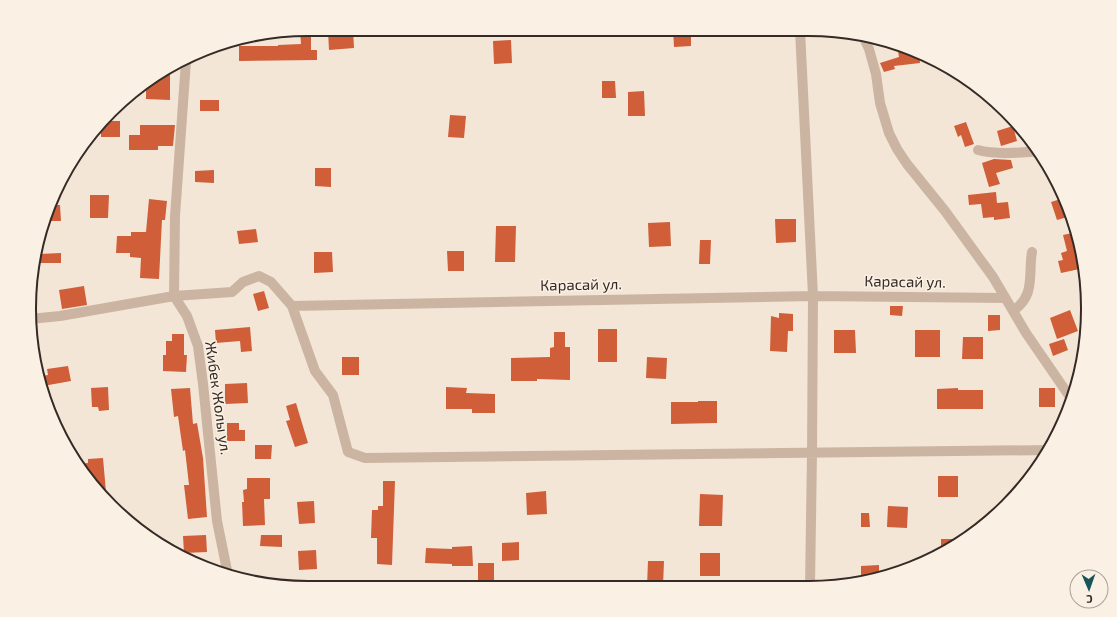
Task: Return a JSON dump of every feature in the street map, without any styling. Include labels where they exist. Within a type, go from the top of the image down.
[{"type":"street","points":[[800,36],[813,296],[810,581]]},
{"type":"street","points":[[866,42],[876,74],[880,103],[889,133],[897,149],[993,277],[1026,333],[1068,394]]},
{"type":"street","points":[[174,296],[175,216],[186,65]]},
{"type":"street","points":[[978,150],[986,152],[1031,152]]},
{"type":"street","points":[[1013,311],[1021,306],[1031,285],[1030,269],[1032,252]]},
{"type":"street","points":[[37,318],[60,316],[174,296],[232,292],[243,282],[259,276],[271,282],[292,306],[315,371],[333,396],[348,452],[365,458],[1041,450]]},
{"type":"street","name":"Жибек Жолы ул.","points":[[174,296],[187,316],[198,346],[217,521],[227,569]]},
{"type":"street","name":"Карасай ул.","points":[[292,306],[813,296],[1005,298]]},
{"type":"building","points":[[300,36],[311,36],[311,50],[317,50],[317,60],[239,61],[239,46],[278,46],[301,44]]},
{"type":"building","points":[[328,36],[353,36],[354,48],[329,50]]},
{"type":"building","points":[[673,36],[691,36],[691,46],[674,47]]},
{"type":"building","points":[[511,40],[512,63],[494,64],[493,41]]},
{"type":"building","points":[[898,51],[920,60],[920,63],[894,66],[895,69],[884,72],[880,63],[899,57]]},
{"type":"building","points":[[170,74],[170,100],[146,99],[146,90]]},
{"type":"building","points":[[602,81],[615,81],[616,98],[602,98]]},
{"type":"building","points":[[644,91],[645,116],[628,116],[628,92]]},
{"type":"building","points":[[200,100],[219,100],[219,111],[200,111]]},
{"type":"building","points":[[450,115],[466,116],[464,138],[448,137]]},
{"type":"building","points":[[111,121],[120,121],[120,137],[101,137],[101,132]]},
{"type":"building","points":[[966,122],[974,144],[965,147],[961,135],[958,137],[954,126]]},
{"type":"building","points":[[140,125],[175,125],[173,146],[158,146],[158,150],[129,150],[129,135],[140,135]]},
{"type":"building","points":[[1011,127],[1014,130],[1017,141],[1001,146],[997,131]]},
{"type":"building","points":[[994,159],[1011,160],[1013,168],[996,173],[1000,184],[989,187],[982,163]]},
{"type":"building","points":[[315,168],[331,168],[331,187],[315,186]]},
{"type":"building","points":[[214,170],[214,183],[195,182],[195,171]]},
{"type":"building","points":[[996,192],[997,203],[1008,202],[1010,218],[994,220],[994,217],[983,218],[981,204],[969,205],[968,195]]},
{"type":"building","points":[[90,195],[109,195],[108,218],[90,218]]},
{"type":"building","points":[[149,199],[167,201],[165,220],[162,220],[159,279],[140,278],[141,258],[130,257],[130,253],[116,253],[117,236],[131,236],[131,232],[146,232]]},
{"type":"building","points":[[1058,200],[1066,218],[1057,220],[1051,202]]},
{"type":"building","points":[[57,205],[60,205],[61,221],[50,221]]},
{"type":"building","points":[[775,219],[796,219],[796,242],[776,243]]},
{"type":"building","points":[[670,222],[671,246],[649,247],[648,223]]},
{"type":"building","points":[[496,226],[516,226],[515,262],[495,262]]},
{"type":"building","points":[[256,229],[258,242],[239,244],[237,231]]},
{"type":"building","points":[[1071,233],[1078,269],[1061,273],[1058,261],[1063,260],[1061,253],[1067,251],[1063,235]]},
{"type":"building","points":[[700,240],[711,240],[710,264],[699,264]]},
{"type":"building","points":[[447,251],[464,251],[464,271],[448,271]]},
{"type":"building","points":[[314,252],[332,252],[333,272],[314,273]]},
{"type":"building","points":[[61,253],[61,263],[40,263],[41,254]]},
{"type":"building","points":[[84,286],[87,305],[62,309],[59,290]]},
{"type":"building","points":[[264,291],[269,308],[258,311],[253,294]]},
{"type":"building","points":[[890,306],[903,306],[902,316],[890,315]]},
{"type":"building","points":[[1070,310],[1078,331],[1057,339],[1050,318]]},
{"type":"building","points":[[779,313],[793,314],[793,331],[788,331],[787,352],[770,351],[771,316],[779,318]]},
{"type":"building","points":[[988,315],[1000,315],[1000,330],[988,331]]},
{"type":"building","points":[[250,327],[252,351],[241,352],[240,341],[216,343],[215,330]]},
{"type":"building","points":[[598,329],[617,329],[617,362],[598,362]]},
{"type":"building","points":[[834,330],[855,330],[856,353],[834,353]]},
{"type":"building","points":[[915,330],[940,330],[940,357],[915,357]]},
{"type":"building","points":[[554,332],[565,332],[565,347],[570,347],[570,380],[537,379],[537,381],[511,381],[511,358],[550,357],[550,348],[554,347]]},
{"type":"building","points":[[172,334],[184,334],[184,355],[187,355],[186,372],[163,371],[163,355],[166,355],[166,341],[172,341]]},
{"type":"building","points":[[963,337],[983,337],[983,359],[962,359]]},
{"type":"building","points":[[1064,339],[1068,350],[1053,356],[1049,344]]},
{"type":"building","points":[[342,357],[359,357],[359,375],[342,375]]},
{"type":"building","points":[[647,357],[667,358],[666,379],[646,378]]},
{"type":"building","points":[[68,366],[71,381],[47,385],[44,376],[48,375],[47,369]]},
{"type":"building","points":[[247,383],[248,403],[225,404],[225,384]]},
{"type":"building","points":[[108,387],[109,410],[99,411],[98,407],[92,407],[91,388]]},
{"type":"building","points":[[446,387],[467,388],[466,393],[495,394],[495,413],[472,413],[472,409],[446,409]]},
{"type":"building","points":[[190,388],[193,424],[197,423],[203,458],[207,517],[188,519],[184,485],[189,485],[185,450],[183,451],[178,416],[174,417],[171,389]]},
{"type":"building","points":[[958,388],[958,390],[983,390],[983,409],[937,409],[937,389]]},
{"type":"building","points":[[1039,388],[1055,388],[1055,407],[1039,407]]},
{"type":"building","points":[[717,401],[717,423],[671,424],[671,402]]},
{"type":"building","points":[[296,403],[308,443],[295,447],[286,421],[290,420],[286,406]]},
{"type":"building","points":[[227,423],[239,423],[239,430],[245,430],[245,441],[227,441]]},
{"type":"building","points":[[255,445],[272,445],[271,459],[255,459]]},
{"type":"building","points":[[103,458],[106,490],[84,463],[88,463],[88,459]]},
{"type":"building","points":[[938,476],[958,476],[958,497],[938,497]]},
{"type":"building","points":[[247,478],[270,478],[270,499],[264,499],[265,525],[243,526],[243,490],[247,489]]},
{"type":"building","points":[[383,481],[395,481],[392,565],[377,564],[377,538],[371,538],[372,510],[378,510],[378,506],[383,506]]},
{"type":"building","points":[[546,491],[547,514],[527,515],[526,493]]},
{"type":"building","points":[[700,494],[723,495],[722,526],[699,526]]},
{"type":"building","points":[[314,501],[315,523],[299,524],[297,502]]},
{"type":"building","points":[[888,506],[908,507],[907,528],[887,527]]},
{"type":"building","points":[[861,513],[869,513],[870,527],[861,527]]},
{"type":"building","points":[[206,535],[207,552],[188,553],[184,551],[183,536]]},
{"type":"building","points":[[261,535],[282,535],[282,547],[260,546]]},
{"type":"building","points":[[941,539],[953,539],[945,544],[941,546]]},
{"type":"building","points":[[519,542],[519,560],[502,561],[502,543]]},
{"type":"building","points":[[472,546],[473,566],[452,566],[452,564],[425,563],[426,548],[452,549],[452,547]]},
{"type":"building","points":[[316,550],[317,569],[299,570],[298,551]]},
{"type":"building","points":[[700,553],[720,553],[720,576],[700,576]]},
{"type":"building","points":[[648,561],[664,561],[663,581],[647,581]]},
{"type":"building","points":[[478,563],[494,563],[494,581],[478,581]]},
{"type":"building","points":[[879,565],[879,572],[861,576],[861,566]]}]
